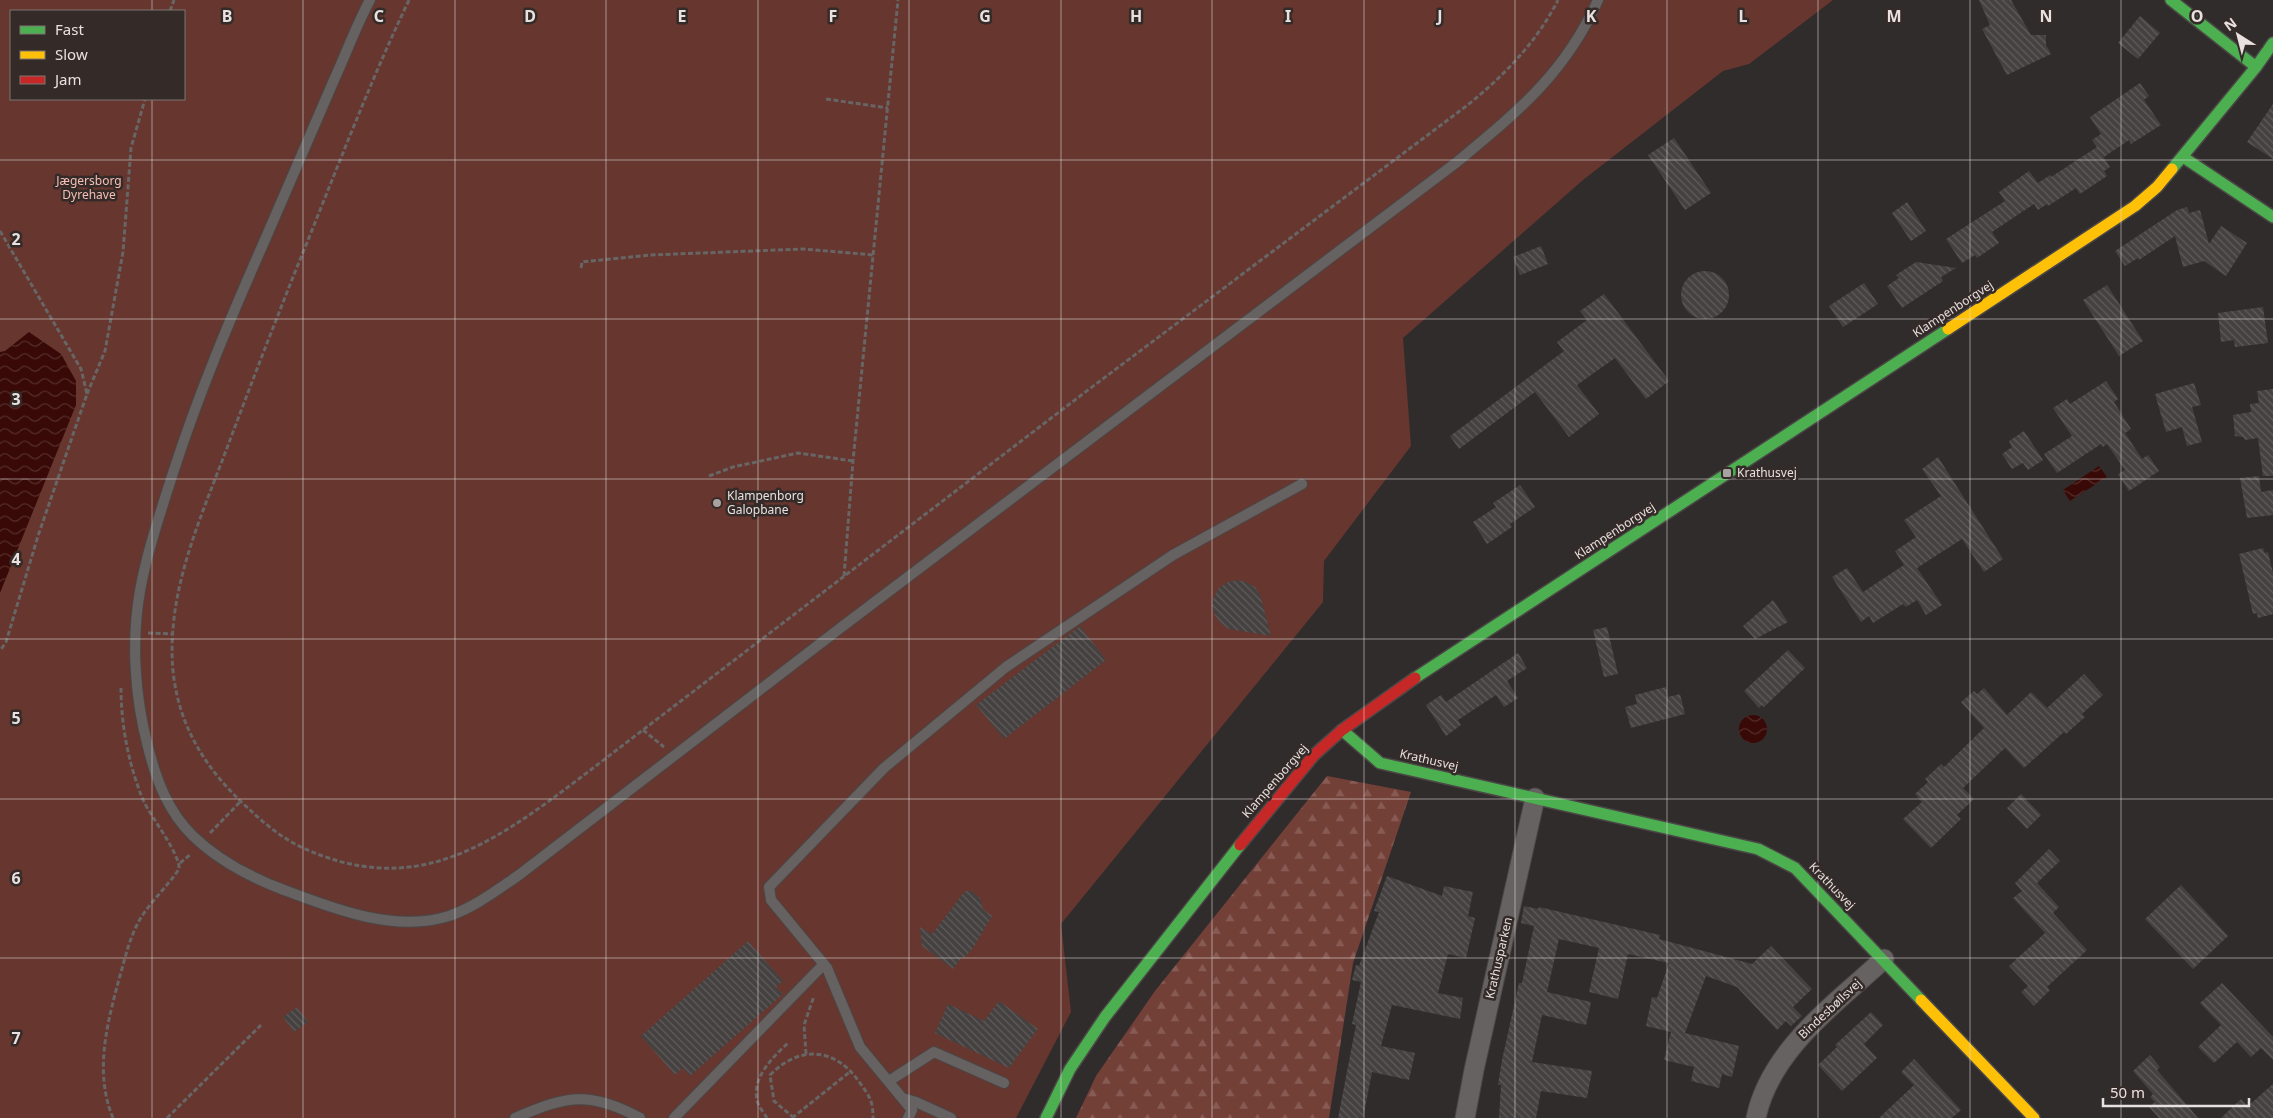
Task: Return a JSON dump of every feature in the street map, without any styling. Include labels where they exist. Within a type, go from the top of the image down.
[{"type":"street","points":[[2171,0],[2256,67]]},
{"type":"street","name":"Klampenborgvej","points":[[1046,1118],[1070,1069],[1105,1017],[1274,801],[1308,762],[1342,730],[1385,698],[2135,206],[2158,187],[2256,67],[2273,43]]},
{"type":"street","points":[[2183,157],[2273,216]]},
{"type":"street","name":"Krathusvej","points":[[1342,730],[1380,763],[1758,849],[1795,868],[1884,958],[2034,1118]]},
{"type":"street","name":"Krathusparken","points":[[1465,1118],[1476,1060],[1535,798]]},
{"type":"street","name":"Bindesbøllsvej","points":[[1756,1118],[1758,1108],[1773,1075],[1796,1041],[1884,958]]},
{"type":"lane","points":[[370,0],[206,376],[191,415],[155,531],[140,593],[136,652],[137,684],[146,738],[160,787],[176,814],[192,835],[232,865],[275,887],[341,910],[374,918],[400,921],[430,920],[449,916],[488,897],[1457,162],[1522,107],[1556,71],[1586,25],[1598,0]]},
{"type":"lane","points":[[908,1118],[912,1110],[860,1047],[825,966],[771,900],[769,886],[884,768],[1006,667],[1173,555],[1302,484]]},
{"type":"lane","points":[[674,1118],[825,966]]},
{"type":"lane","points":[[889,1081],[934,1052],[1004,1083]]},
{"type":"lane","points":[[515,1118],[550,1103],[580,1098],[617,1105],[640,1118]]},
{"type":"lane","points":[[902,1098],[951,1118]]},
{"type":"path","points":[[410,0],[269,337],[187,555],[176,594],[173,634],[173,668],[178,703],[193,741],[202,757],[223,784],[260,820],[295,844],[320,856],[351,865],[398,868],[450,859],[479,847],[521,822],[1235,278],[1481,95],[1520,55],[1558,0]]},
{"type":"path","points":[[844,576],[853,461],[898,0]]},
{"type":"path","points":[[826,99],[888,108]]},
{"type":"path","points":[[0,651],[6,642],[38,536],[87,394],[105,351],[123,252],[132,148],[145,100]]},
{"type":"path","points":[[0,231],[81,369],[87,394]]},
{"type":"path","points":[[581,268],[582,262],[659,254],[803,249],[874,255]]},
{"type":"path","points":[[709,476],[733,467],[798,453],[853,461]]},
{"type":"path","points":[[643,730],[675,756]]},
{"type":"path","points":[[113,1118],[105,1084],[104,1066],[105,1039],[118,983],[126,953],[139,920],[175,876],[180,863]]},
{"type":"path","points":[[806,1054],[804,1025],[825,966]]},
{"type":"path","points":[[167,1118],[261,1025]]},
{"type":"path","points":[[767,1118],[757,1100],[758,1080],[776,1054],[788,1043]]},
{"type":"path","points":[[852,1071],[793,1118],[774,1101],[770,1075],[783,1063],[806,1054],[826,1055],[852,1071],[873,1102],[873,1118]]},
{"type":"green space","name":"Klampenborg Galopbane","points":[[0,0],[1833,0],[1749,64],[1723,71],[1583,180],[1403,338],[1411,446],[1324,561],[1323,602],[1061,924],[1071,1012],[1016,1118],[0,1118]]},
{"type":"green space","points":[[1327,776],[1411,792],[1353,963],[1329,1118],[1076,1118],[1096,1076],[1155,991]]},
{"type":"water","points":[[29,332],[61,354],[76,381],[76,405],[0,593],[0,352],[5,351]]},
{"type":"water","points":[[2099,466],[2107,477],[2070,501],[2063,490]]},
{"type":"water","points":[[1753,715],[1763,719],[1767,729],[1763,739],[1753,743],[1743,739],[1739,729],[1743,719]]},
{"type":"building","points":[[1979,0],[2011,0],[2031,35],[2046,35],[2046,45],[2051,54],[2007,75],[1982,29],[1990,25]]},
{"type":"building","points":[[2140,16],[2160,33],[2138,59],[2118,43]]},
{"type":"building","points":[[2140,83],[2149,96],[2144,100],[2161,125],[2131,144],[2129,140],[2104,157],[2092,140],[2101,134],[2090,117]]},
{"type":"building","points":[[2273,104],[2273,159],[2247,142]]},
{"type":"building","points":[[1674,138],[1711,193],[1685,210],[1648,155]]},
{"type":"building","points":[[2097,147],[2110,167],[2104,171],[2107,176],[2080,194],[2076,188],[2048,206],[2047,204],[2038,210],[2034,204],[1992,232],[1999,243],[1977,258],[1975,255],[1962,263],[1946,239],[2005,201],[1999,192],[2029,171],[2038,183],[2050,175],[2051,177]]},
{"type":"building","points":[[1907,202],[1926,231],[1911,241],[1892,213]]},
{"type":"building","points":[[2187,207],[2189,213],[2200,210],[2209,244],[2221,226],[2247,243],[2226,276],[2204,261],[2183,267],[2175,236],[2139,260],[2138,258],[2125,266],[2115,251],[2177,210]]},
{"type":"building","points":[[1541,246],[1548,264],[1520,275],[1513,257]]},
{"type":"building","points":[[1916,262],[1956,268],[1941,277],[1943,281],[1902,308],[1887,286],[1899,278],[1896,275]]},
{"type":"building","points":[[1700,271],[1710,271],[1719,275],[1725,281],[1728,286],[1728,304],[1719,315],[1710,319],[1700,319],[1691,315],[1685,309],[1681,300],[1681,290],[1685,281],[1691,275]]},
{"type":"building","points":[[1864,283],[1878,304],[1843,327],[1829,306]]},
{"type":"building","points":[[2107,285],[2143,341],[2119,356],[2083,300]]},
{"type":"building","points":[[1604,294],[1669,381],[1646,399],[1615,358],[1577,385],[1599,414],[1569,437],[1535,392],[1459,449],[1450,436],[1564,351],[1557,342],[1587,320],[1580,311]]},
{"type":"building","points":[[2263,307],[2268,343],[2235,347],[2234,340],[2221,342],[2218,313]]},
{"type":"building","points":[[2106,381],[2118,399],[2114,402],[2131,429],[2125,433],[2142,459],[2148,455],[2159,471],[2129,491],[2118,474],[2125,470],[2107,444],[2103,447],[2101,444],[2057,473],[2044,454],[2072,436],[2053,408],[2067,399],[2070,404]]},
{"type":"building","points":[[2194,383],[2201,405],[2192,407],[2202,442],[2187,446],[2182,427],[2166,432],[2155,394]]},
{"type":"building","points":[[2273,389],[2273,476],[2263,476],[2258,438],[2245,440],[2243,437],[2235,436],[2233,415],[2251,412],[2250,404],[2259,403],[2257,391]]},
{"type":"building","points":[[2024,431],[2043,460],[2028,470],[2023,463],[2012,469],[2002,454],[2012,447],[2009,441]]},
{"type":"building","points":[[1938,457],[2003,559],[1984,572],[1962,539],[1917,568],[1942,605],[1926,615],[1917,600],[1906,607],[1903,604],[1873,623],[1869,616],[1861,622],[1832,577],[1847,568],[1863,592],[1904,565],[1895,551],[1916,537],[1904,520],[1941,496],[1922,469]]},
{"type":"building","points":[[2259,476],[2261,492],[2273,490],[2273,515],[2247,518],[2240,478]]},
{"type":"building","points":[[1520,485],[1535,507],[1510,524],[1512,527],[1487,544],[1473,522],[1496,507],[1493,503]]},
{"type":"building","points":[[2263,548],[2265,553],[2268,552],[2273,573],[2273,614],[2258,618],[2257,613],[2253,614],[2239,554]]},
{"type":"building","points":[[1237,580],[1255,587],[1260,595],[1271,636],[1229,629],[1221,624],[1215,615],[1212,606],[1219,588],[1228,582]]},
{"type":"building","points":[[1773,600],[1788,622],[1755,639],[1743,626]]},
{"type":"building","points":[[1080,626],[1106,660],[1004,739],[976,705]]},
{"type":"building","points":[[1607,627],[1618,674],[1604,677],[1593,630]]},
{"type":"building","points":[[1788,650],[1805,668],[1764,707],[1762,705],[1759,708],[1744,691]]},
{"type":"building","points":[[1518,653],[1527,668],[1507,681],[1518,698],[1504,707],[1496,695],[1458,720],[1461,725],[1446,736],[1426,705],[1441,695],[1446,702]]},
{"type":"building","points":[[2084,674],[2103,695],[2082,714],[2085,717],[2066,734],[2064,732],[2024,768],[2005,748],[1963,788],[1974,799],[1957,815],[1961,819],[1931,848],[1903,819],[1922,802],[1915,794],[1928,782],[1925,779],[1941,764],[1944,767],[1984,728],[1961,702],[1974,691],[1977,694],[1984,688],[2007,715],[2031,692],[2047,708]]},
{"type":"building","points":[[1666,687],[1668,697],[1680,694],[1685,714],[1631,728],[1625,707],[1637,704],[1635,695]]},
{"type":"building","points":[[2021,794],[2041,815],[2027,829],[2007,808]]},
{"type":"building","points":[[2049,849],[2060,861],[2037,883],[2059,907],[2053,913],[2087,950],[2047,987],[2050,990],[2034,1006],[2021,992],[2028,986],[2009,966],[2045,933],[2013,898],[2022,891],[2015,883]]},
{"type":"building","points":[[1387,876],[1442,896],[1444,886],[1473,892],[1468,916],[1475,918],[1466,958],[1448,954],[1438,993],[1463,998],[1460,1019],[1392,1005],[1381,1046],[1415,1053],[1409,1080],[1372,1072],[1363,1118],[1338,1118],[1356,1025],[1352,1024],[1361,982],[1352,980],[1356,965],[1359,966],[1379,912],[1374,911]]},
{"type":"building","points":[[2181,885],[2228,936],[2193,969],[2145,919]]},
{"type":"building","points":[[965,891],[971,891],[980,898],[983,909],[992,916],[973,948],[964,958],[962,957],[953,969],[922,946],[920,927],[932,934]]},
{"type":"building","points":[[1524,906],[1538,909],[1539,907],[1660,935],[1659,939],[1752,964],[1771,946],[1812,989],[1793,1007],[1802,1016],[1791,1026],[1786,1021],[1777,1030],[1737,987],[1706,976],[1685,1033],[1739,1046],[1732,1077],[1722,1074],[1719,1088],[1691,1081],[1694,1067],[1664,1060],[1671,1032],[1646,1026],[1652,997],[1657,998],[1669,963],[1628,954],[1618,999],[1589,992],[1599,948],[1559,939],[1547,992],[1591,1002],[1586,1025],[1542,1015],[1532,1062],[1592,1071],[1587,1098],[1541,1091],[1536,1118],[1499,1118],[1501,1085],[1498,1085],[1502,1060],[1519,983],[1522,983],[1534,926],[1521,923]]},
{"type":"building","points":[[748,941],[783,981],[776,987],[783,994],[690,1076],[683,1068],[675,1075],[641,1036]]},
{"type":"building","points":[[2222,983],[2273,1037],[2273,1060],[2261,1048],[2251,1057],[2237,1042],[2214,1063],[2198,1047],[2221,1025],[2200,1003]]},
{"type":"building","points":[[999,1001],[1038,1029],[1009,1068],[935,1033],[948,1004],[984,1021]]},
{"type":"building","points":[[297,1007],[308,1022],[294,1032],[283,1017]]},
{"type":"building","points":[[1871,1012],[1883,1025],[1864,1044],[1877,1058],[1842,1091],[1818,1065],[1837,1047],[1835,1045]]},
{"type":"building","points":[[2150,1055],[2160,1067],[2157,1070],[2198,1118],[2159,1118],[2149,1107],[2155,1102],[2150,1097],[2153,1094],[2133,1071]]},
{"type":"building","points":[[1914,1059],[1961,1110],[1952,1118],[1879,1118],[1914,1085],[1901,1072]]},
{"type":"building","points":[[2273,1084],[2273,1118],[2221,1118],[2241,1099],[2248,1106]]},
{"type":"traffic: fast","points":[[2171,0],[2256,67]]},
{"type":"traffic: fast","points":[[2172,169],[2256,67],[2273,43]]},
{"type":"traffic: fast","points":[[2183,157],[2273,217]]},
{"type":"traffic: fast","points":[[1415,678],[1948,329]]},
{"type":"traffic: fast","points":[[1342,730],[1380,763],[1758,849],[1795,868],[1921,1000]]},
{"type":"traffic: fast","points":[[1046,1118],[1070,1069],[1105,1017],[1240,845]]},
{"type":"traffic: slow","points":[[1948,329],[2135,206],[2157,187],[2172,169]]},
{"type":"traffic: slow","points":[[1921,1000],[2034,1118]]},
{"type":"traffic: jam","points":[[1240,845],[1314,755],[1342,730],[1415,678]]},
{"type":"place","name":"Krathusvej","points":[[1727,473]]},
{"type":"place","name":"Klampenborg Galopbane","points":[[717,503]]},
{"type":"park label","name":"Jægersborg Dyrehave","points":[[89,188]]}]
